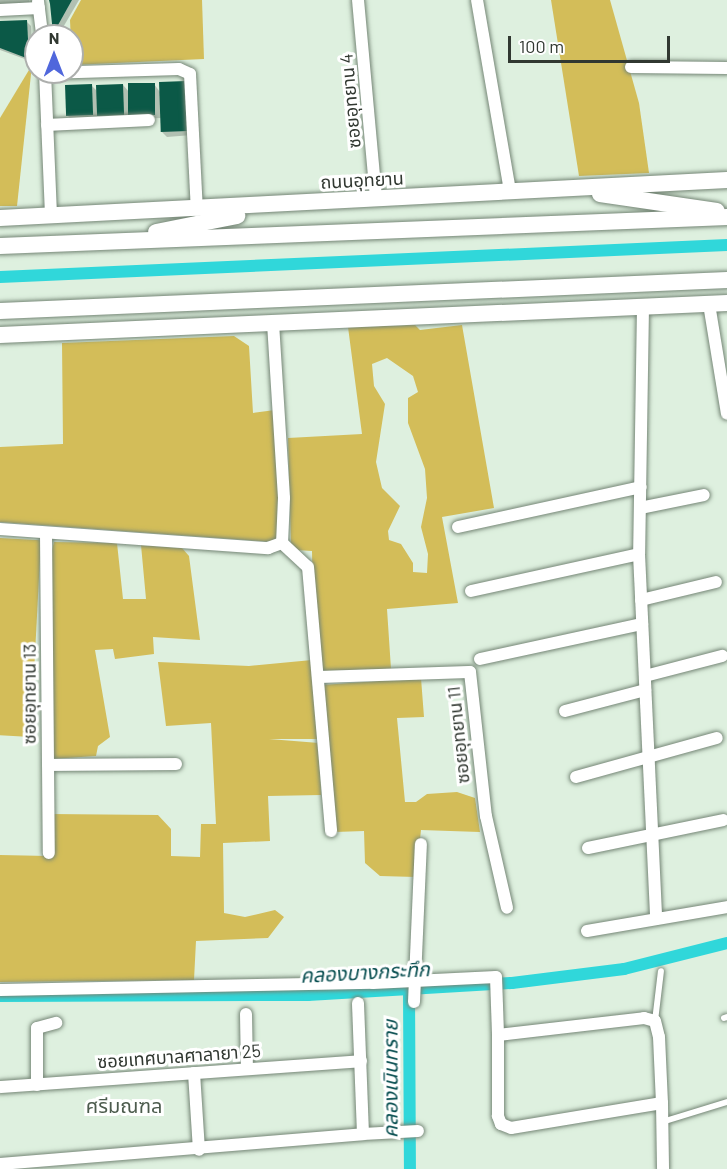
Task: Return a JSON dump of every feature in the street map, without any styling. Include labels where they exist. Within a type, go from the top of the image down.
[{"type":"main road","name":"ถนนอุทยาน","points":[[0,218],[197,210],[727,180]]},
{"type":"main road","points":[[561,189],[727,212]]},
{"type":"main road","points":[[75,243],[304,203]]},
{"type":"main road","points":[[0,246],[727,217]]},
{"type":"main road","points":[[0,311],[727,280]]},
{"type":"main road","points":[[503,290],[671,306]]},
{"type":"main road","points":[[0,335],[727,303]]},
{"type":"street","name":"ซอยอุทยาน 4","points":[[358,0],[376,199]]},
{"type":"street","points":[[477,0],[510,192]]},
{"type":"street","points":[[0,10],[39,4],[41,24]]},
{"type":"street","points":[[631,67],[727,68]]},
{"type":"street","points":[[84,72],[179,69],[190,74],[197,210]]},
{"type":"street","points":[[45,84],[51,216]]},
{"type":"street","points":[[47,125],[149,120]]},
{"type":"street","points":[[709,304],[727,414]]},
{"type":"street","points":[[643,307],[639,554],[656,919]]},
{"type":"street","points":[[273,323],[286,532],[282,543]]},
{"type":"street","points":[[458,527],[641,487]]},
{"type":"street","points":[[640,508],[704,495]]},
{"type":"street","points":[[0,530],[268,548],[282,543]]},
{"type":"street","name":"ซอยอุทยาน 13","points":[[46,534],[49,853]]},
{"type":"street","points":[[282,543],[308,567],[331,831]]},
{"type":"street","points":[[471,591],[639,554]]},
{"type":"street","points":[[641,600],[716,582]]},
{"type":"street","points":[[480,659],[642,624]]},
{"type":"street","points":[[645,676],[722,656]]},
{"type":"street","name":"ซอยอุทยาน 11","points":[[318,677],[470,672],[486,816],[507,908]]},
{"type":"street","points":[[565,711],[645,690]]},
{"type":"street","points":[[576,777],[717,738]]},
{"type":"street","points":[[48,765],[176,764]]},
{"type":"street","points":[[588,848],[723,820]]},
{"type":"street","points":[[414,1002],[421,844]]},
{"type":"street","points":[[587,931],[727,907]]},
{"type":"street","points":[[0,990],[498,983],[498,1116],[501,1124],[511,1128],[662,1103]]},
{"type":"street","points":[[358,1003],[363,1134]]},
{"type":"street","points":[[246,1014],[247,1069]]},
{"type":"street","points":[[498,1035],[644,1018],[655,1021],[662,1103],[663,1169]]},
{"type":"street","points":[[37,1085],[37,1028],[56,1023]]},
{"type":"street","name":"ซอยเทศบาลศาลายา 25","points":[[0,1088],[362,1061]]},
{"type":"street","points":[[194,1073],[199,1150]]},
{"type":"street","points":[[0,1164],[199,1150],[413,1131]]},
{"type":"lane","points":[[655,1021],[661,971]]},
{"type":"lane","points":[[662,1122],[727,1102]]},
{"type":"shaded area","points":[[81,0],[202,0],[204,59],[84,64],[84,24],[70,24],[70,20]]},
{"type":"shaded area","points":[[551,0],[610,0],[639,103],[649,173],[579,176]]},
{"type":"shaded area","points":[[24,78],[24,84],[30,84],[17,206],[0,206],[0,118]]},
{"type":"shaded area","points":[[415,325],[420,330],[462,325],[494,508],[442,517],[458,603],[387,609],[391,669],[322,671],[313,609],[312,551],[296,550],[291,545],[288,438],[362,434],[348,327]],"holes":[[[387,358],[413,376],[418,392],[408,398],[408,423],[425,469],[427,498],[421,527],[428,554],[427,573],[413,572],[413,563],[401,544],[389,540],[388,531],[400,506],[382,488],[376,462],[385,404],[374,386],[372,364]]]},
{"type":"shaded area","points":[[234,336],[249,346],[253,413],[275,410],[280,537],[273,542],[0,522],[0,447],[63,444],[62,343]]},
{"type":"shaded area","points":[[0,538],[41,540],[31,737],[0,735]]},
{"type":"shaded area","points":[[54,542],[117,543],[123,599],[146,599],[141,545],[182,548],[189,556],[200,640],[153,637],[154,654],[115,659],[113,649],[95,650],[110,737],[98,746],[96,756],[52,759],[51,554]]},
{"type":"shaded area","points":[[312,660],[318,739],[269,739],[319,743],[321,795],[268,796],[270,841],[223,843],[224,913],[245,917],[275,910],[284,917],[268,938],[196,941],[194,980],[0,982],[0,855],[48,856],[50,814],[158,815],[171,829],[171,856],[200,857],[201,824],[216,824],[211,723],[166,726],[158,662],[249,666]]},
{"type":"shaded area","points":[[421,678],[424,717],[397,718],[405,802],[416,802],[427,794],[457,792],[475,798],[480,832],[421,830],[416,877],[380,876],[365,863],[364,831],[335,832],[322,685]]},
{"type":"building","points":[[49,0],[72,0],[59,24],[52,24]]},
{"type":"building","points":[[27,20],[27,24],[24,24],[24,57],[0,48],[0,21]]},
{"type":"building","points":[[186,81],[188,131],[161,132],[159,82]]},
{"type":"building","points":[[128,83],[155,83],[155,115],[128,115]]},
{"type":"building","points":[[92,84],[93,115],[66,116],[65,85]]},
{"type":"building","points":[[123,84],[124,115],[97,116],[96,85]]},
{"type":"waterway","points":[[0,277],[727,245]]},
{"type":"waterway","name":"คลองบางกระทึก","points":[[0,996],[308,995],[512,983],[624,969],[727,943]]},
{"type":"waterway","name":"คลองเนินทราย","points":[[409,990],[410,1169]]},
{"type":"district","name":"ศรีมณฑล","points":[[124,1105]]}]
